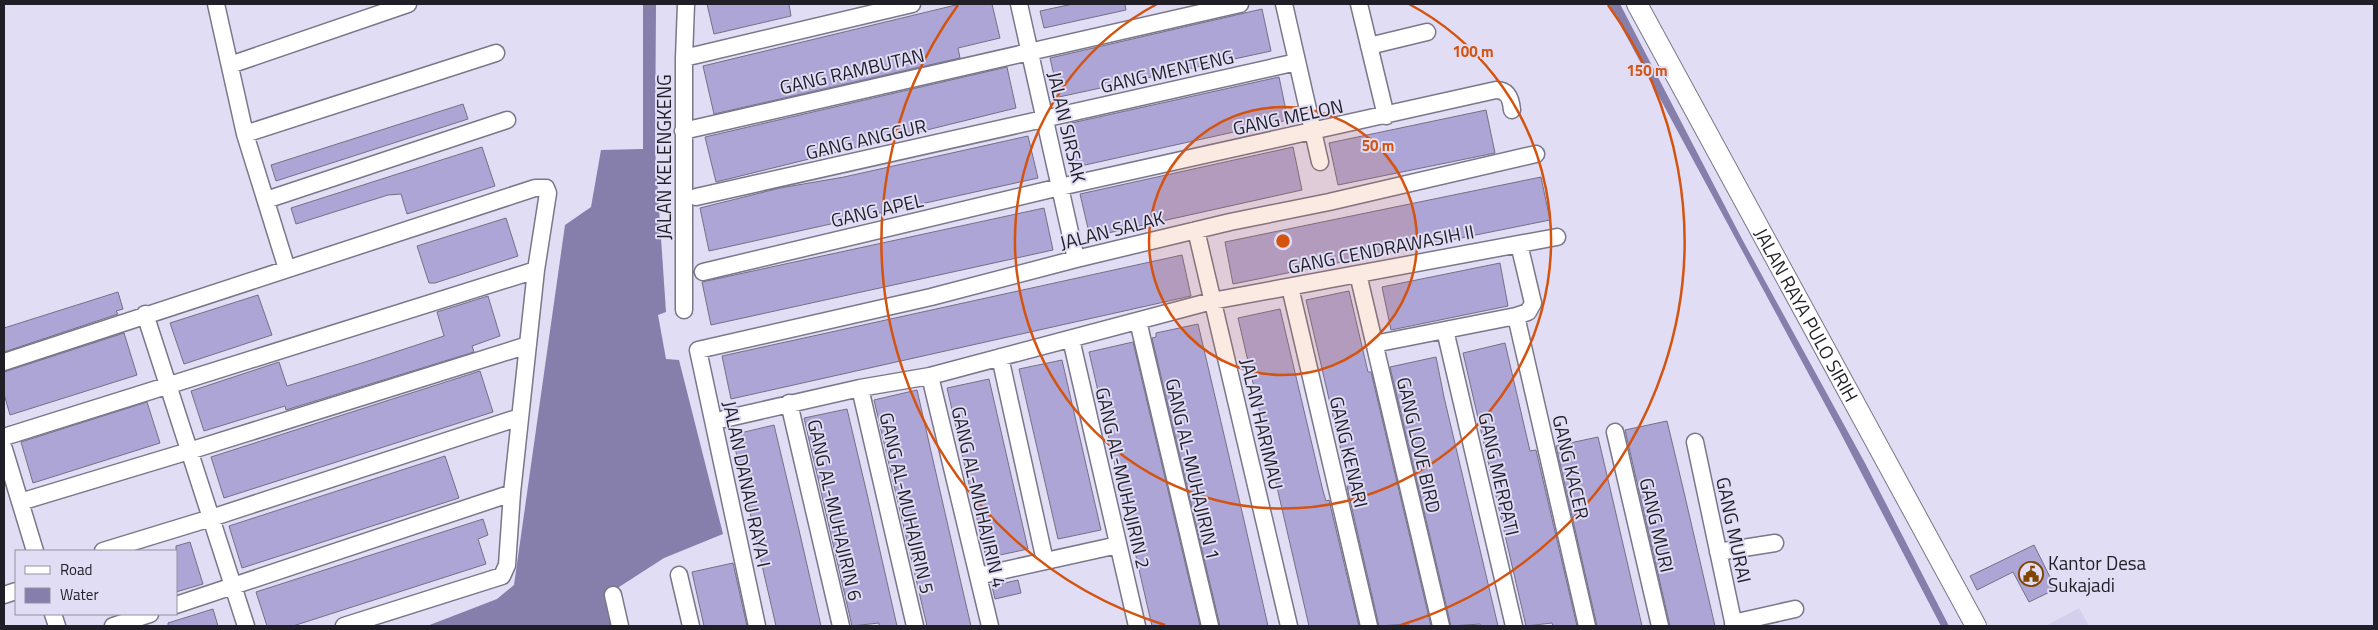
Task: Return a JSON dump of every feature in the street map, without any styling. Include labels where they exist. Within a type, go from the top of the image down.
[{"type":"street","points":[[216,4],[245,134],[287,269]]},
{"type":"street","points":[[230,65],[408,4]]},
{"type":"street","name":"JALAN KELENGKENG","points":[[684,310],[683,131],[686,4]]},
{"type":"street","points":[[684,58],[912,4]]},
{"type":"street","name":"JALAN SIRSAK","points":[[1019,4],[1076,259]]},
{"type":"street","name":"GANG RAMBUTAN","points":[[683,131],[1029,50],[1240,4]]},
{"type":"street","points":[[1284,4],[1320,162]]},
{"type":"street","points":[[1359,4],[1386,116]]},
{"type":"street","name":"JALAN RAYA PULO SIRIH","points":[[1637,4],[1976,626]]},
{"type":"street","points":[[1369,46],[1427,32]]},
{"type":"street","points":[[245,134],[496,53]]},
{"type":"street","name":"GANG MENTENG","points":[[1045,119],[1297,62]]},
{"type":"street","name":"GANG MELON","points":[[1060,187],[1496,90],[1507,94],[1512,110]]},
{"type":"street","name":"GANG ANGGUR","points":[[696,197],[1045,119]]},
{"type":"street","points":[[266,200],[507,120]]},
{"type":"street","name":"JALAN SALAK","points":[[698,350],[931,297],[1196,230],[1536,154]]},
{"type":"street","points":[[4,362],[145,314],[540,187],[546,188],[548,193],[536,270],[512,493],[507,565],[502,576],[344,626]]},
{"type":"street","name":"GANG APEL","points":[[703,272],[1060,187]]},
{"type":"street","name":"JALAN HARIMAU","points":[[1196,230],[1289,626]]},
{"type":"street","name":"GANG CENDRAWASIH II","points":[[724,419],[860,388],[930,376],[1212,301],[1557,237]]},
{"type":"street","points":[[1374,344],[1528,312],[1533,303],[1519,244]]},
{"type":"street","points":[[4,437],[536,270]]},
{"type":"street","name":"GANG LOVE BIRD","points":[[1358,274],[1441,626]]},
{"type":"street","name":"GANG KENARI","points":[[1290,287],[1369,626]]},
{"type":"street","points":[[145,314],[246,626]]},
{"type":"street","name":"GANG KACER","points":[[1516,316],[1587,626]]},
{"type":"street","name":"GANG AL-MUHAJIRIN 1","points":[[1138,321],[1210,626]]},
{"type":"street","name":"GANG MERPATI","points":[[1445,330],[1514,626]]},
{"type":"street","name":"GANG AL-MUHAJIRIN 2","points":[[1071,338],[1137,626]]},
{"type":"street","points":[[20,502],[528,345]]},
{"type":"street","name":"JALAN DANAU RAYA I","points":[[698,350],[758,626]]},
{"type":"street","points":[[1000,358],[1045,561]]},
{"type":"street","name":"GANG AL-MUHAJIRIN 4","points":[[930,376],[990,626]]},
{"type":"street","name":"GANG AL-MUHAJIRIN 5","points":[[860,388],[915,626]]},
{"type":"street","name":"GANG AL-MUHAJIRIN 6","points":[[789,403],[841,626]]},
{"type":"street","points":[[106,550],[211,518],[520,417]]},
{"type":"street","name":"GANG MURI","points":[[1615,432],[1660,626]]},
{"type":"street","name":"GANG MURAI","points":[[1695,442],[1733,624]]},
{"type":"street","points":[[4,449],[34,550]]},
{"type":"street","points":[[178,604],[512,493]]},
{"type":"street","points":[[1718,552],[1775,543]]},
{"type":"street","points":[[978,576],[1118,545]]},
{"type":"street","points":[[679,575],[691,626]]},
{"type":"street","points":[[613,595],[620,626]]},
{"type":"street","points":[[1733,624],[1795,609]]},
{"type":"street","points":[[113,626],[147,615]]},
{"type":"shaded area","points":[[2079,608],[2089,626],[2046,626]]},
{"type":"water","points":[[643,4],[656,4],[655,149],[666,312],[658,315],[666,359],[679,360],[723,534],[664,558],[619,587],[627,626],[427,626],[497,599],[514,585],[565,225],[591,207],[601,150],[643,149]]},
{"type":"water","points":[[1609,4],[1620,4],[1742,239],[1865,463],[1949,626],[1941,626],[1840,432]]},
{"type":"building","points":[[707,4],[789,4],[791,16],[714,34]]},
{"type":"building","points":[[960,4],[992,4],[1000,38],[958,48],[960,58],[714,114],[703,66]]},
{"type":"building","points":[[1073,4],[1125,4],[1126,10],[1044,28],[1040,11]]},
{"type":"building","points":[[1262,9],[1271,51],[1059,97],[1050,58]]},
{"type":"building","points":[[1007,67],[1016,108],[716,182],[705,137]]},
{"type":"building","points":[[1279,77],[1288,120],[1076,167],[1067,124]]},
{"type":"building","points":[[463,104],[468,119],[276,181],[271,165]]},
{"type":"building","points":[[1486,110],[1495,153],[1338,185],[1329,143]]},
{"type":"building","points":[[1028,136],[1038,178],[709,251],[700,208],[780,188],[844,177]]},
{"type":"building","points":[[482,147],[495,186],[407,214],[401,194],[388,195],[296,224],[291,208]]},
{"type":"building","points":[[1293,147],[1302,190],[1090,237],[1080,194]]},
{"type":"building","points":[[1541,177],[1550,220],[1233,284],[1225,242]]},
{"type":"building","points":[[1044,208],[1053,250],[711,325],[702,282]]},
{"type":"building","points":[[506,218],[518,256],[435,283],[429,283],[417,246]]},
{"type":"building","points":[[1182,255],[1191,296],[731,399],[722,356]]},
{"type":"building","points":[[1500,263],[1508,306],[1391,330],[1382,287]]},
{"type":"building","points":[[1349,291],[1368,372],[1371,372],[1431,626],[1409,626],[1408,624],[1379,626],[1349,496],[1347,486],[1349,485],[1306,300]]},
{"type":"building","points":[[118,292],[123,309],[116,311],[118,314],[4,352],[4,328]]},
{"type":"building","points":[[258,295],[272,335],[184,364],[170,323]]},
{"type":"building","points":[[488,296],[500,336],[472,346],[474,352],[286,410],[285,406],[204,431],[191,391],[279,362],[287,386],[365,362],[444,336],[437,312]]},
{"type":"building","points":[[1280,309],[1323,491],[1326,501],[1329,500],[1359,626],[1309,626],[1238,318]]},
{"type":"building","points":[[1198,324],[1268,626],[1220,626],[1152,338],[1156,337],[1156,333]]},
{"type":"building","points":[[124,333],[137,375],[10,415],[4,394],[4,372]]},
{"type":"building","points":[[1133,342],[1200,626],[1152,626],[1089,352]]},
{"type":"building","points":[[1505,343],[1530,451],[1536,450],[1577,626],[1553,626],[1552,623],[1526,626],[1463,353]]},
{"type":"building","points":[[1436,357],[1498,626],[1481,626],[1480,624],[1451,626],[1390,367]]},
{"type":"building","points":[[1062,360],[1101,530],[1058,539],[1019,369]]},
{"type":"building","points":[[480,371],[493,412],[224,498],[211,457]]},
{"type":"building","points":[[989,379],[1028,549],[986,558],[947,388]]},
{"type":"building","points":[[917,390],[971,626],[927,626],[874,400]]},
{"type":"building","points":[[147,402],[160,443],[33,483],[21,442]]},
{"type":"building","points":[[847,409],[897,626],[879,626],[879,623],[852,626],[804,418]]},
{"type":"building","points":[[1667,421],[1715,626],[1670,626],[1625,430]]},
{"type":"building","points":[[774,425],[821,626],[776,626],[732,435]]},
{"type":"building","points":[[1598,437],[1642,626],[1597,626],[1556,446]]},
{"type":"building","points":[[445,456],[459,498],[242,568],[229,526]]},
{"type":"building","points":[[483,519],[488,535],[478,539],[486,564],[293,626],[267,626],[256,592]]},
{"type":"building","points":[[190,542],[203,584],[178,591],[178,550],[176,550],[176,546]]},
{"type":"building","name":"Kantor Desa Sukajadi","points":[[2034,545],[2056,589],[2029,602],[2013,572],[1977,590],[1970,576]]},
{"type":"building","points":[[733,563],[747,626],[704,626],[692,572]]},
{"type":"building","points":[[1018,580],[1021,593],[995,599],[992,586]]},
{"type":"building","points":[[213,609],[218,626],[168,626],[168,623]]},
{"type":"place","name":"Kantor Desa Sukajadi","points":[[2031,574]]}]
